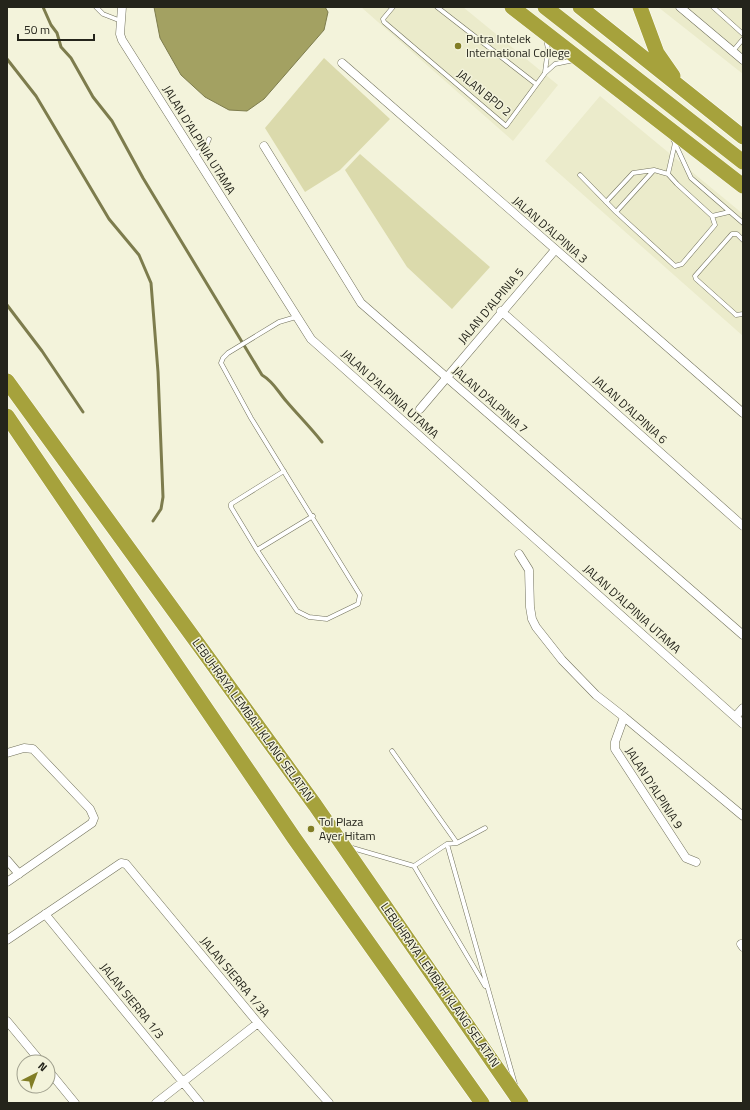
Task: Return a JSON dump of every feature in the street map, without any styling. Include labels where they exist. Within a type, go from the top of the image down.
[{"type":"highway","points":[[512,7],[743,186]]},
{"type":"highway","points":[[545,7],[743,162]]},
{"type":"highway","points":[[580,7],[743,137]]},
{"type":"highway","points":[[640,7],[657,53],[685,92]]},
{"type":"highway","name":"LEBUHRAYA LEMBAH KLANG SELATAN","points":[[7,381],[343,846],[521,1103]]},
{"type":"highway","points":[[7,416],[294,838],[482,1103]]},
{"type":"street","name":"JALAN D'ALPINIA UTAMA","points":[[122,7],[120,34],[122,40],[296,317],[317,345],[743,724]]},
{"type":"street","points":[[680,7],[743,60]]},
{"type":"street","name":"JALAN D'ALPINIA 3","points":[[342,63],[743,413]]},
{"type":"street","name":"JALAN D'ALPINIA 7","points":[[264,146],[361,303],[743,635]]},
{"type":"street","name":"JALAN D'ALPINIA 5","points":[[420,409],[501,311],[555,250]]},
{"type":"street","name":"JALAN D'ALPINIA 6","points":[[501,311],[743,526]]},
{"type":"street","name":"JALAN D'ALPINIA 9","points":[[519,554],[529,570],[530,607],[532,619],[536,627],[562,660],[591,690],[743,816]]},
{"type":"street","points":[[735,717],[743,708]]},
{"type":"street","name":"JALAN D'ALPINIA 9","points":[[624,717],[615,742],[615,749],[686,858],[696,862]]},
{"type":"street","points":[[7,753],[24,748],[33,749],[90,809],[94,818],[92,822],[7,882]]},
{"type":"street","points":[[7,860],[19,874]]},
{"type":"street","name":"JALAN SIERRA 1/3A","points":[[45,914],[121,863],[126,864],[258,1023],[329,1103]]},
{"type":"street","points":[[7,940],[45,914]]},
{"type":"street","name":"JALAN SIERRA 1/3","points":[[45,914],[200,1103]]},
{"type":"street","points":[[7,1021],[34,1054]]},
{"type":"street","points":[[156,1103],[258,1023]]},
{"type":"street","points":[[56,1080],[75,1103]]},
{"type":"lane","points":[[96,7],[103,14],[121,21]]},
{"type":"lane","name":"JALAN BPD 2","points":[[393,7],[383,19],[384,22],[506,126],[509,124],[536,84]]},
{"type":"lane","points":[[437,7],[536,84],[545,72],[556,64],[572,60],[580,60]]},
{"type":"lane","points":[[713,7],[743,34]]},
{"type":"lane","points":[[543,31],[548,49],[545,72]]},
{"type":"lane","points":[[733,51],[743,39]]},
{"type":"lane","points":[[666,126],[691,178],[743,223]]},
{"type":"lane","points":[[194,156],[207,144],[209,139]]},
{"type":"lane","points":[[668,174],[675,143]]},
{"type":"lane","points":[[616,212],[654,170]]},
{"type":"lane","points":[[580,175],[606,202],[616,212],[675,266],[682,264],[715,225],[712,216],[668,174],[654,170],[633,173],[606,202]]},
{"type":"lane","points":[[712,216],[729,212]]},
{"type":"lane","points":[[743,240],[737,234],[732,234],[695,276],[696,279],[736,315],[743,314]]},
{"type":"lane","points":[[284,470],[232,504],[231,507],[297,611],[309,617],[327,619],[358,604],[360,595],[221,363],[223,358],[228,354],[279,322],[296,317]]},
{"type":"lane","points":[[257,550],[313,516]]},
{"type":"lane","points":[[392,751],[457,843]]},
{"type":"lane","points":[[414,866],[447,844],[457,843],[485,828]]},
{"type":"lane","points":[[447,844],[521,1103]]},
{"type":"lane","points":[[343,846],[414,866],[489,991]]},
{"type":"shaded area","points":[[154,7],[325,7],[328,12],[324,30],[264,99],[247,111],[229,110],[205,97],[181,75],[160,38]]},
{"type":"shaded area","name":"Putra Intelek International College","points":[[361,7],[463,7],[558,85],[513,141]]},
{"type":"shaded area","points":[[658,7],[743,7],[743,74]]},
{"type":"shaded area","points":[[324,58],[390,119],[340,170],[305,192],[265,128]]},
{"type":"shaded area","points":[[600,96],[743,214],[743,336],[545,161]]},
{"type":"shaded area","points":[[360,154],[490,267],[452,309],[407,267],[345,170]]},
{"type":"waterway","points":[[43,7],[51,25],[57,33],[61,47],[71,58],[93,97],[112,121],[143,178],[262,375],[273,384],[322,442]]},
{"type":"waterway","points":[[7,59],[36,96],[109,219],[139,255],[151,283],[158,372],[163,497],[161,509],[153,521]]},
{"type":"waterway","points":[[7,305],[42,351],[83,412]]},
{"type":"place","name":"Putra Intelek International College","points":[[458,46]]},
{"type":"place","name":"Tol Plaza Ayer Hitam","points":[[311,829]]}]
